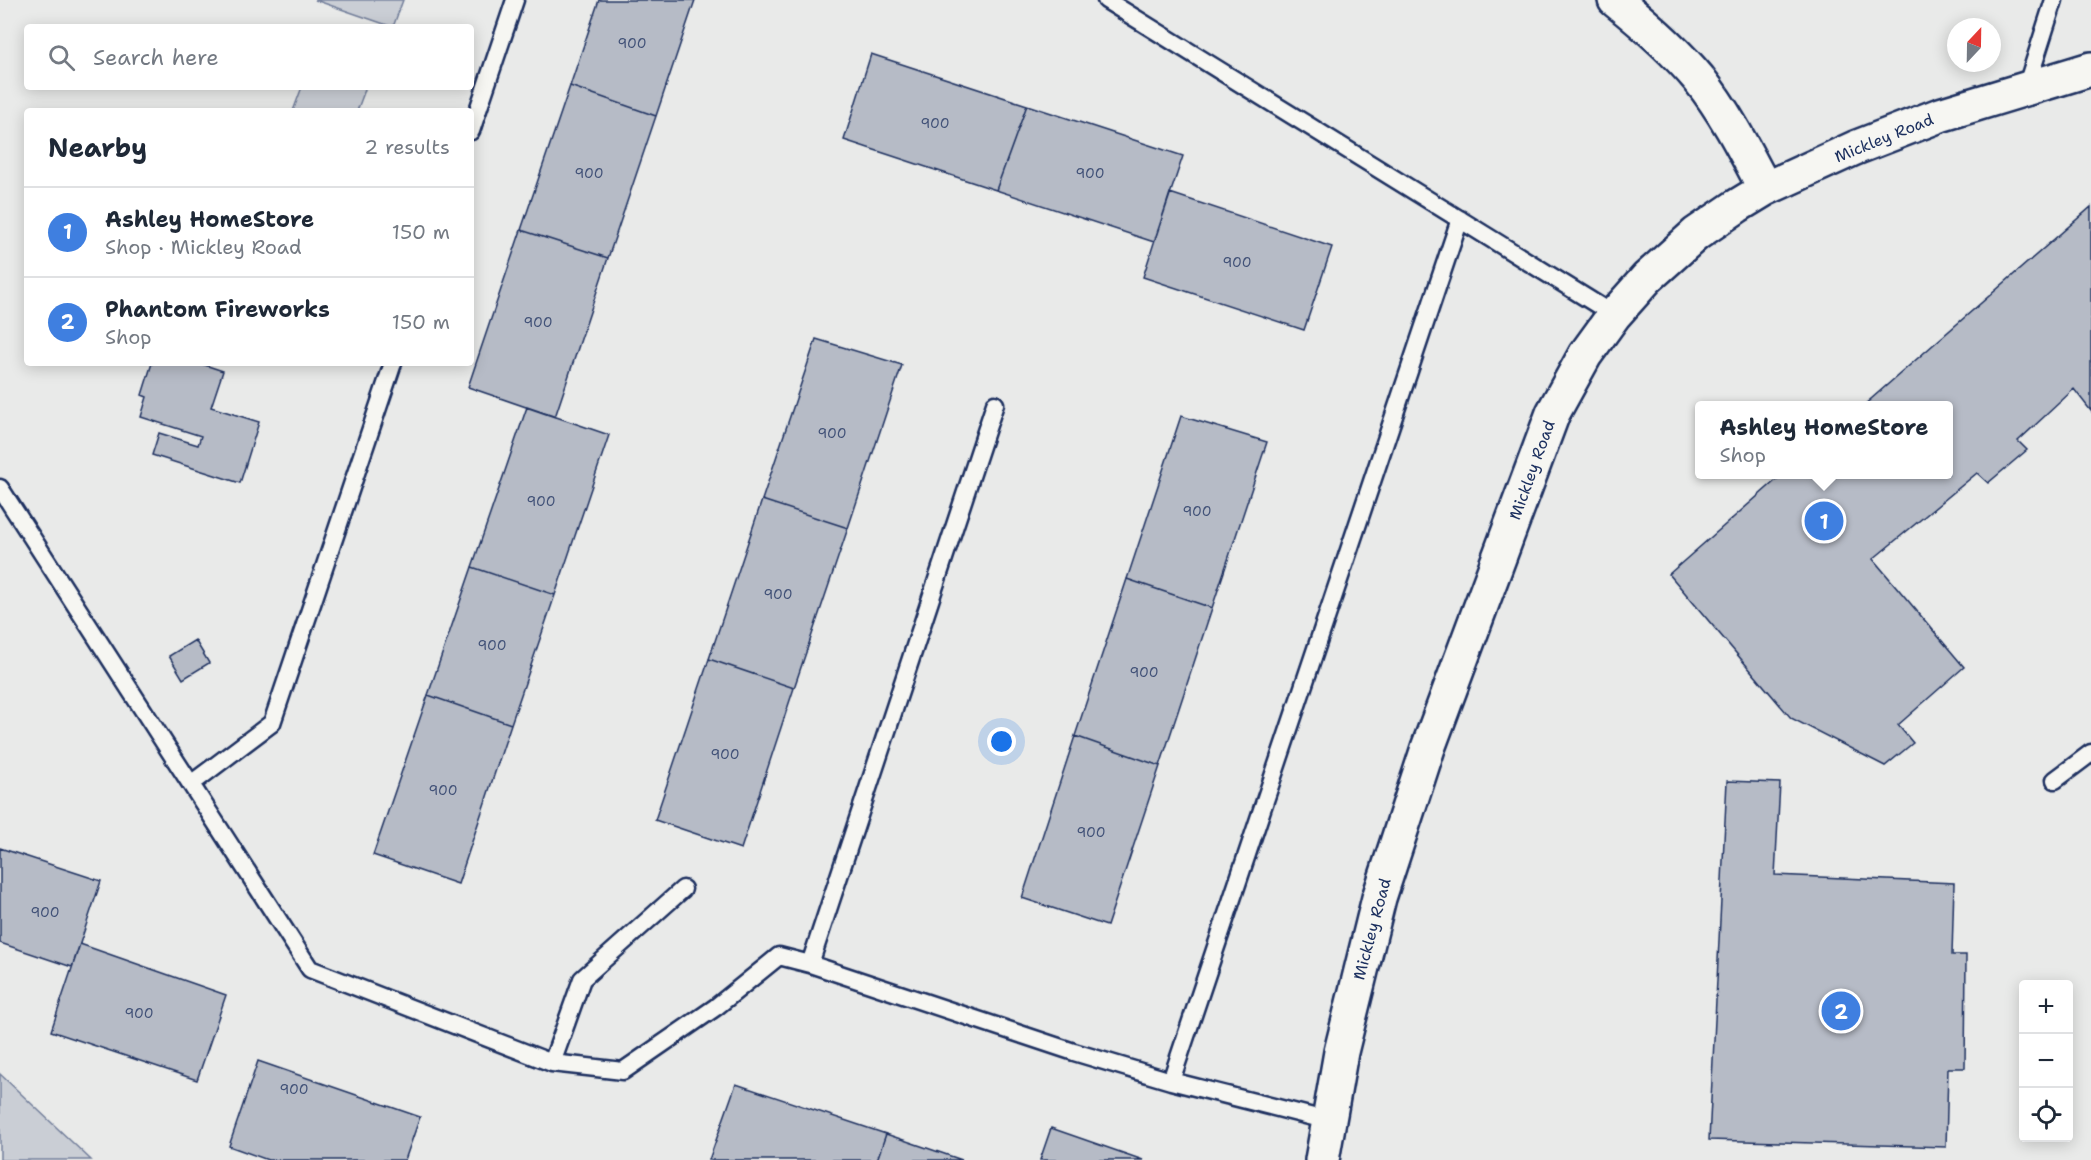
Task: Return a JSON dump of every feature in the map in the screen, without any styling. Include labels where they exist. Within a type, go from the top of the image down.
[{"type":"street","points":[[1615,0],[1654,32],[1698,79],[1736,132],[1766,189]]},
{"type":"street","name":"Mickley Road","points":[[1322,1160],[1341,1052],[1378,898],[1428,748],[1553,412],[1585,355],[1614,315],[1647,278],[1696,234],[1766,189],[1876,139],[1940,115],[2091,69]]},
{"type":"lane","points":[[474,122],[515,0]]},
{"type":"lane","points":[[1107,0],[1614,315]]},
{"type":"lane","points":[[2026,88],[2054,0]]},
{"type":"lane","points":[[1171,1081],[1460,219]]},
{"type":"lane","points":[[191,784],[272,723],[392,366]]},
{"type":"lane","points":[[810,964],[995,404]]},
{"type":"lane","points":[[0,488],[310,969],[552,1063],[623,1071],[716,1006],[778,956],[810,964],[1074,1052],[1171,1081],[1329,1121]]},
{"type":"lane","points":[[2055,780],[2091,753]]},
{"type":"lane","points":[[552,1063],[582,979],[682,889]]},
{"type":"shaded area","points":[[315,0],[403,0],[394,24],[384,24]]},
{"type":"shaded area","points":[[301,90],[365,90],[358,108],[294,108]]},
{"type":"shaded area","points":[[0,1074],[91,1160],[0,1160]]},
{"type":"building","points":[[599,0],[695,0],[656,116],[570,86]]},
{"type":"building","points":[[871,54],[1027,105],[996,190],[844,140]]},
{"type":"building","points":[[570,86],[656,116],[608,258],[521,230]]},
{"type":"building","points":[[1027,105],[1183,156],[1154,242],[996,190]]},
{"type":"building","points":[[1170,193],[1332,247],[1304,330],[1143,277]]},
{"type":"building","points":[[2091,207],[2091,411],[2074,389],[2018,441],[2027,450],[1988,483],[1977,473],[1873,559],[1964,667],[1898,725],[1913,743],[1885,766],[1791,718],[1669,574],[1777,479],[1953,479],[1953,401],[1869,401]]},
{"type":"building","points":[[521,230],[608,258],[555,417],[468,387]]},
{"type":"building","points":[[816,339],[902,365],[848,528],[762,500]]},
{"type":"building","points":[[151,366],[208,366],[223,371],[211,407],[259,422],[240,483],[152,455],[159,433],[198,445],[201,436],[141,417],[147,397],[142,395]]},
{"type":"building","points":[[527,407],[609,435],[555,595],[472,567]]},
{"type":"building","points":[[1181,416],[1267,442],[1212,608],[1127,579]]},
{"type":"building","points":[[762,500],[848,528],[794,688],[709,659]]},
{"type":"building","points":[[472,567],[555,595],[511,724],[428,695]]},
{"type":"building","points":[[1127,579],[1212,608],[1160,766],[1075,736]]},
{"type":"building","points":[[195,640],[209,663],[183,679],[169,656]]},
{"type":"building","points":[[709,659],[794,688],[741,849],[655,820]]},
{"type":"building","points":[[428,695],[511,724],[458,884],[373,855]]},
{"type":"building","points":[[1075,736],[1160,766],[1107,926],[1022,898]]},
{"type":"building","points":[[1727,781],[1780,783],[1775,875],[1954,883],[1952,955],[1966,955],[1965,1068],[1948,1068],[1946,1147],[1709,1140]]},
{"type":"building","points":[[0,848],[101,881],[72,967],[0,943]]},
{"type":"building","points":[[80,944],[226,995],[197,1080],[51,1031]]},
{"type":"building","points":[[258,1061],[420,1117],[405,1160],[268,1160],[229,1146]]},
{"type":"building","points":[[736,1084],[886,1134],[877,1160],[709,1160]]},
{"type":"building","points":[[1051,1128],[1143,1160],[1040,1160]]},
{"type":"building","points":[[886,1134],[962,1160],[877,1160]]},
{"type":"place","name":"Ashley HomeStore","points":[[1824,521]]},
{"type":"place","name":"Phantom Fireworks","points":[[1841,1011]]}]
